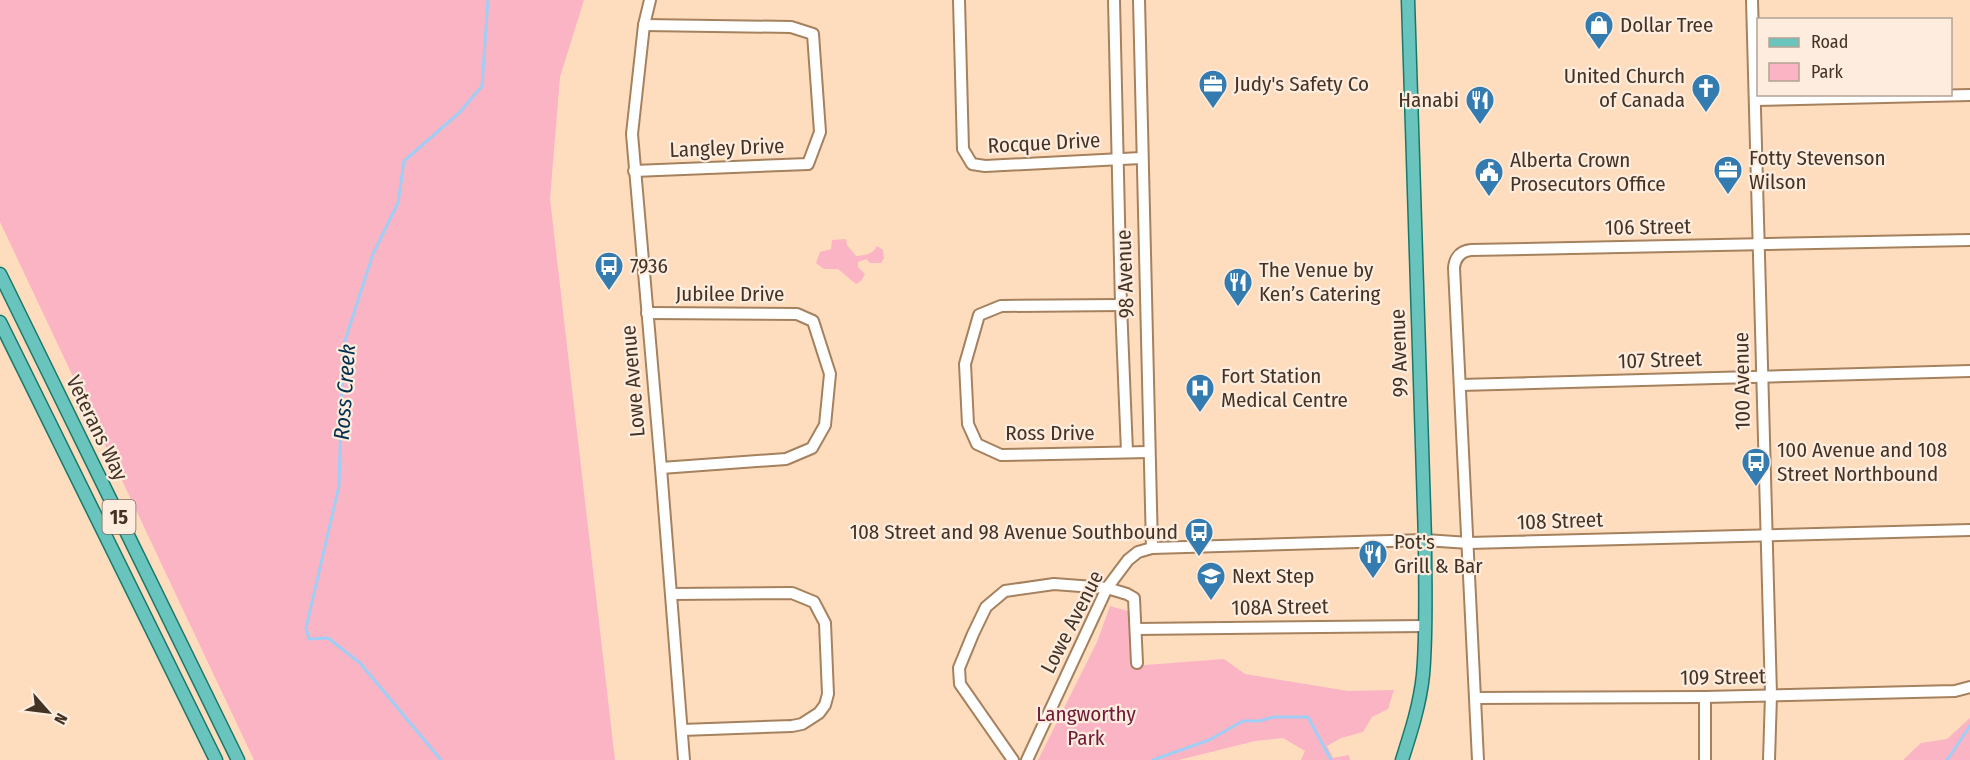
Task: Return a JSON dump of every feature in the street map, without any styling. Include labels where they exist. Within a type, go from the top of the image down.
[{"type":"main road","name":"99 Avenue","points":[[1402,760],[1418,705],[1423,676],[1425,626],[1425,540],[1408,0]]},
{"type":"main road","name":"Veterans Way","points":[[0,274],[238,760]]},
{"type":"main road","name":"Veterans Way","points":[[0,322],[216,760]]},
{"type":"street","name":"Lowe Avenue","points":[[650,0],[644,25],[632,134],[684,760]]},
{"type":"street","name":"Rocque Drive","points":[[960,0],[963,149],[972,164],[986,166],[1141,158]]},
{"type":"street","points":[[1114,0],[1121,305],[1128,452]]},
{"type":"street","name":"98 Avenue","points":[[1138,0],[1152,548]]},
{"type":"street","name":"100 Avenue","points":[[1752,0],[1771,695],[1770,760]]},
{"type":"street","name":"Langley Drive","points":[[634,171],[808,164],[820,132],[813,34],[791,27],[644,25]]},
{"type":"street","points":[[1952,95],[1970,95]]},
{"type":"street","points":[[1755,100],[1927,96]]},
{"type":"street","name":"106 Street","points":[[1460,385],[1454,268],[1456,259],[1464,251],[1970,240]]},
{"type":"street","name":"Ross Drive","points":[[1121,305],[1001,306],[979,315],[965,364],[968,424],[977,444],[1001,455],[1149,452]]},
{"type":"street","name":"Jubilee Drive","points":[[646,313],[797,314],[813,321],[830,374],[825,425],[812,448],[786,459],[661,468]]},
{"type":"street","name":"107 Street","points":[[1460,385],[1970,371]]},
{"type":"street","points":[[1460,385],[1478,760]]},
{"type":"street","name":"108 Street","points":[[1152,548],[1425,540],[1469,543],[1970,530]]},
{"type":"street","name":"Lowe Avenue","points":[[1027,760],[1107,588],[1138,552],[1152,548]]},
{"type":"street","points":[[1013,760],[960,684],[960,668],[973,634],[987,607],[1005,591],[1054,584],[1107,588],[1127,594],[1134,598],[1137,663]]},
{"type":"street","points":[[672,594],[792,593],[814,602],[825,623],[828,694],[825,705],[813,718],[792,726],[682,730]]},
{"type":"street","name":"108A Street","points":[[1136,628],[1425,626]]},
{"type":"street","name":"109 Street","points":[[1476,699],[1705,697],[1955,691],[1970,687]]},
{"type":"street","points":[[1705,697],[1705,760]]},
{"type":"green space","points":[[0,0],[584,0],[560,77],[550,199],[615,760],[254,760],[0,222]]},
{"type":"green space","points":[[846,239],[847,245],[856,256],[871,253],[877,246],[883,250],[884,258],[881,263],[870,263],[866,259],[858,262],[858,267],[865,274],[856,284],[838,269],[824,269],[816,263],[820,252],[831,249],[832,240]]},
{"type":"green space","name":"Langworthy Park","points":[[1110,606],[1131,612],[1136,663],[1145,665],[1224,659],[1245,674],[1348,691],[1394,690],[1388,709],[1372,717],[1363,732],[1341,738],[1327,746],[1333,758],[1349,755],[1350,760],[1301,760],[1305,751],[1283,738],[1255,741],[1179,760],[1038,760],[1097,642]]},
{"type":"green space","points":[[1970,718],[1970,760],[1903,760],[1921,743],[1947,739]]},
{"type":"waterway","name":"Ross Creek","points":[[441,760],[360,663],[328,638],[309,639],[306,628],[339,486],[343,347],[373,254],[398,203],[404,161],[460,112],[482,86],[488,0]]},
{"type":"waterway","name":"Ross Creek","points":[[1153,760],[1209,740],[1243,721],[1259,721],[1274,717],[1308,717],[1331,760]]},
{"type":"waterway","name":"Ross Creek","points":[[1947,760],[1970,726]]},
{"type":"place","name":"Dollar Tree","points":[[1599,50]]},
{"type":"place","name":"Judy's Safety Co","points":[[1213,110]]},
{"type":"place","name":"United Church of Canada","points":[[1706,114]]},
{"type":"place","name":"Hanabi","points":[[1480,126]]},
{"type":"place","name":"Fotty Stevenson Wilson","points":[[1728,196]]},
{"type":"place","name":"Alberta Crown Prosecutors Office","points":[[1489,198]]},
{"type":"place","name":"7936","points":[[609,292]]},
{"type":"place","name":"The Venue by Ken’s Catering","points":[[1238,308]]},
{"type":"place","name":"Fort Station Medical Centre","points":[[1200,414]]},
{"type":"place","name":"100 Avenue and 108 Street Northbound","points":[[1756,488]]},
{"type":"place","name":"108 Street and 98 Avenue Southbound","points":[[1199,558]]},
{"type":"place","name":"Pot's Grill & Bar","points":[[1373,580]]},
{"type":"place","name":"Next Step","points":[[1211,602]]}]
